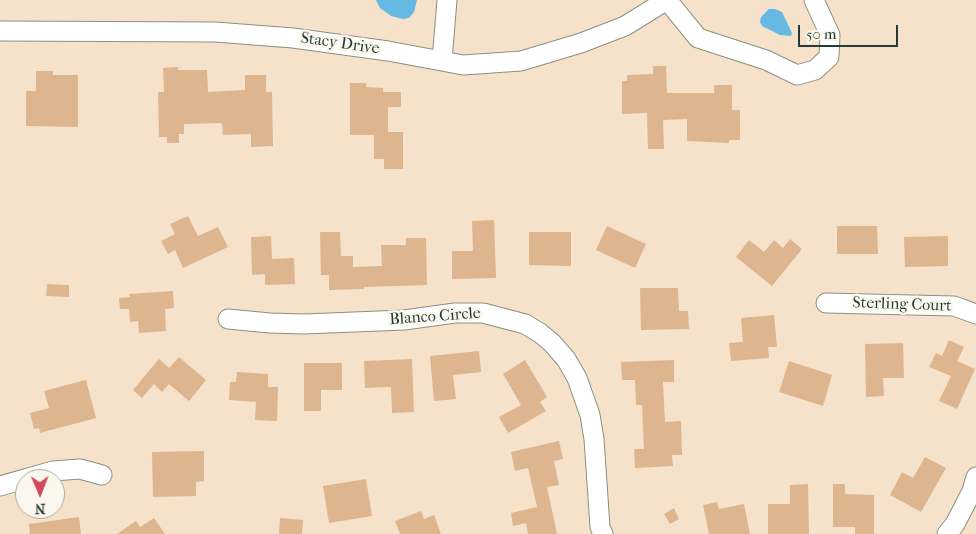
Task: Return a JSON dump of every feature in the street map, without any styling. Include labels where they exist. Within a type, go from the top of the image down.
[{"type":"street","points":[[442,61],[448,0]]},
{"type":"street","points":[[666,0],[698,38],[766,60],[797,75],[815,70],[829,57],[830,35],[814,0]]},
{"type":"street","name":"Stacy Drive","points":[[0,31],[215,32],[293,38],[463,65],[521,61],[581,43],[625,26],[666,0]]},
{"type":"street","name":"Sterling Court","points":[[826,303],[954,306],[976,314]]},
{"type":"street","name":"Blanco Circle","points":[[228,319],[304,324],[404,320],[483,313],[525,324],[540,333],[552,344],[566,359],[577,378],[590,415],[594,439],[603,534]]},
{"type":"street","points":[[0,486],[53,471],[80,469],[102,475]]},
{"type":"street","points":[[954,532],[976,477]]},
{"type":"water","points":[[376,0],[417,0],[414,12],[409,18],[403,19],[391,16],[380,8]]},
{"type":"water","points":[[769,9],[782,12],[792,33],[791,36],[780,35],[762,26],[760,22],[761,17]]},
{"type":"building","points":[[653,66],[666,66],[667,93],[714,93],[714,85],[732,85],[732,110],[740,110],[740,140],[729,140],[729,143],[687,141],[687,119],[663,120],[664,149],[648,149],[647,113],[622,114],[622,81],[627,81],[627,75],[653,74]]},
{"type":"building","points":[[178,67],[178,70],[207,70],[208,92],[245,90],[245,75],[266,75],[266,92],[272,92],[273,146],[251,147],[251,134],[223,135],[222,123],[184,124],[184,134],[179,134],[179,143],[167,143],[167,137],[159,137],[158,92],[164,92],[163,68]]},
{"type":"building","points":[[36,71],[53,71],[53,75],[78,75],[78,127],[26,126],[26,91],[36,91]]},
{"type":"building","points":[[350,83],[366,83],[366,87],[383,88],[383,92],[401,92],[401,107],[388,107],[388,132],[403,132],[403,169],[384,169],[384,159],[374,159],[374,135],[350,135]]},
{"type":"building","points":[[188,216],[198,236],[218,227],[228,247],[183,268],[175,250],[168,254],[161,241],[175,234],[170,224]]},
{"type":"building","points":[[494,220],[496,278],[452,279],[452,251],[473,251],[472,221]]},
{"type":"building","points":[[607,226],[646,244],[635,268],[596,250]]},
{"type":"building","points":[[837,226],[877,226],[878,254],[837,254]]},
{"type":"building","points":[[320,232],[340,232],[341,256],[353,256],[353,267],[382,266],[381,245],[406,245],[406,238],[426,238],[427,285],[329,290],[329,275],[321,275]]},
{"type":"building","points":[[529,232],[571,232],[571,266],[529,265]]},
{"type":"building","points":[[271,236],[272,259],[294,258],[295,284],[265,285],[265,274],[252,275],[251,237]]},
{"type":"building","points":[[948,236],[948,266],[905,267],[904,237]]},
{"type":"building","points":[[790,239],[802,249],[772,286],[736,257],[749,240],[764,252],[774,240],[783,248]]},
{"type":"building","points":[[47,284],[69,285],[69,297],[46,296]]},
{"type":"building","points":[[640,288],[678,288],[679,311],[688,311],[689,329],[641,330]]},
{"type":"building","points":[[173,291],[174,308],[165,309],[166,331],[139,333],[138,321],[130,322],[129,309],[120,309],[119,298],[130,297],[129,294]]},
{"type":"building","points":[[774,315],[777,347],[768,347],[769,358],[731,361],[729,343],[743,342],[741,318]]},
{"type":"building","points":[[949,340],[964,347],[957,361],[975,369],[957,409],[939,401],[951,376],[929,367],[936,353],[942,356]]},
{"type":"building","points":[[903,343],[904,378],[883,378],[884,396],[866,397],[865,344]]},
{"type":"building","points":[[479,351],[481,372],[453,375],[456,399],[434,401],[430,356]]},
{"type":"building","points":[[179,357],[206,380],[189,401],[169,384],[162,392],[154,384],[142,398],[133,390],[159,359],[169,368]]},
{"type":"building","points":[[412,359],[414,412],[392,413],[391,387],[365,388],[364,361]]},
{"type":"building","points":[[525,360],[547,397],[540,402],[546,411],[508,433],[499,417],[521,405],[503,374]]},
{"type":"building","points":[[674,360],[674,382],[663,382],[665,422],[681,421],[682,455],[672,455],[673,466],[635,468],[634,449],[644,449],[642,405],[636,405],[635,380],[622,380],[621,362]]},
{"type":"building","points":[[789,361],[832,375],[823,406],[779,392]]},
{"type":"building","points":[[304,363],[342,363],[342,390],[321,390],[321,411],[304,411]]},
{"type":"building","points":[[237,372],[268,374],[268,387],[278,387],[277,421],[255,420],[256,402],[229,400],[230,382],[236,382]]},
{"type":"building","points":[[86,380],[96,418],[40,433],[39,428],[34,429],[30,413],[49,408],[44,391]]},
{"type":"building","points":[[559,441],[563,459],[554,461],[559,485],[547,487],[557,534],[528,534],[526,523],[513,526],[511,513],[537,507],[528,468],[515,471],[511,452]]},
{"type":"building","points":[[204,451],[204,481],[196,482],[196,496],[153,497],[152,452]]},
{"type":"building","points":[[925,457],[946,468],[921,512],[890,495],[902,472],[913,478]]},
{"type":"building","points":[[366,479],[372,516],[329,523],[323,486]]},
{"type":"building","points":[[808,484],[809,534],[768,534],[768,504],[790,504],[790,485]]},
{"type":"building","points":[[833,484],[845,484],[845,494],[874,495],[874,534],[855,534],[855,527],[833,527]]},
{"type":"building","points":[[717,502],[719,509],[744,504],[750,534],[709,534],[703,505]]},
{"type":"building","points":[[674,508],[679,519],[670,524],[664,514]]},
{"type":"building","points":[[421,511],[424,519],[434,515],[441,534],[400,534],[395,521]]},
{"type":"building","points":[[79,517],[81,534],[30,534],[29,524]]},
{"type":"building","points":[[154,518],[165,534],[117,534],[136,521],[140,527]]},
{"type":"building","points":[[280,518],[303,520],[302,534],[279,534]]}]
